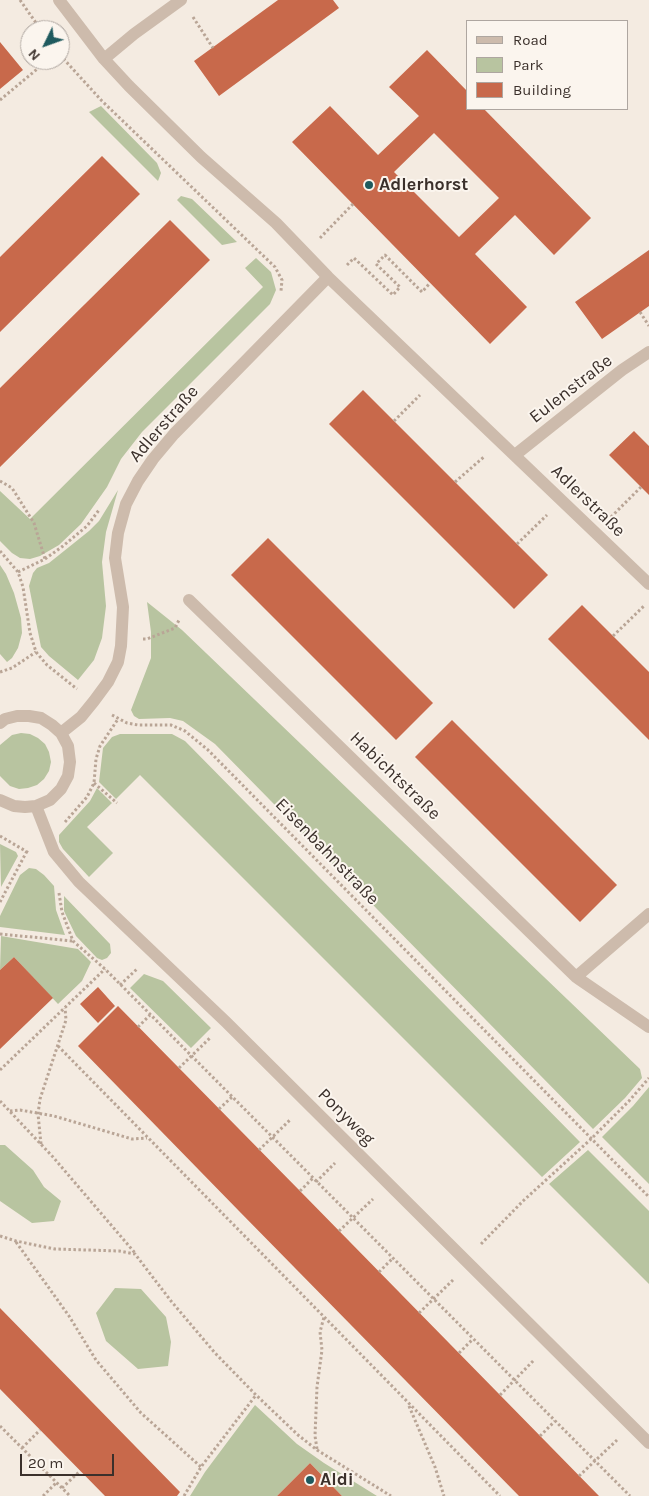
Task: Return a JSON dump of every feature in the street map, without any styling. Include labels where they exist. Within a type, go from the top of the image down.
[{"type":"street","name":"Adlerstraße","points":[[59,0],[104,59],[129,86],[201,157],[276,223],[331,279],[649,584]]},
{"type":"street","points":[[104,59],[134,34],[181,0]]},
{"type":"street","name":"Adlerstraße","points":[[61,733],[81,717],[94,701],[108,682],[118,662],[122,638],[122,607],[116,550],[118,533],[126,504],[138,482],[153,458],[174,434],[331,279]]},
{"type":"street","name":"Eulenstraße","points":[[515,455],[622,370],[649,352]]},
{"type":"street","name":"Habichtstraße","points":[[189,600],[576,977],[649,1027]]},
{"type":"street","points":[[1,804],[25,807],[36,806],[50,800],[61,789],[68,776],[70,762],[68,746],[61,733],[52,724],[41,718],[29,716],[2,716]]},
{"type":"street","name":"Ponyweg","points":[[36,806],[54,852],[62,864],[79,882],[226,1022],[649,1443]]},
{"type":"street","points":[[576,977],[649,914]]},
{"type":"path","points":[[20,0],[34,20]]},
{"type":"path","points":[[192,16],[213,48]]},
{"type":"path","points":[[70,66],[122,120],[275,267],[282,280],[281,293],[278,298]]},
{"type":"path","points":[[0,100],[36,70]]},
{"type":"path","points":[[305,253],[353,204]]},
{"type":"path","points":[[331,279],[354,258],[393,295],[400,287],[376,264],[385,255],[422,292],[430,283]]},
{"type":"path","points":[[640,312],[649,326]]},
{"type":"path","points":[[394,421],[436,379]]},
{"type":"path","points":[[456,482],[501,441]]},
{"type":"path","points":[[0,480],[12,488],[34,523],[45,559]]},
{"type":"path","points":[[596,533],[641,487]]},
{"type":"path","points":[[517,544],[562,500]]},
{"type":"path","points":[[18,572],[45,559],[63,546],[87,526],[100,508]]},
{"type":"path","name":"Eisenbahnstraße","points":[[0,551],[18,572],[23,587],[30,633],[36,652],[47,665],[118,719],[138,725],[171,725],[184,731],[208,750],[590,1140],[649,1197]]},
{"type":"path","points":[[122,638],[147,639],[175,628],[189,600]]},
{"type":"path","points":[[613,636],[649,600]]},
{"type":"path","points":[[0,672],[12,668],[36,652]]},
{"type":"path","points":[[94,783],[117,803]]},
{"type":"path","points":[[0,836],[27,851],[33,858]]},
{"type":"path","points":[[0,902],[27,851]]},
{"type":"path","points":[[58,892],[62,912],[73,941],[192,1056],[630,1496]]},
{"type":"path","points":[[0,934],[73,941]]},
{"type":"path","points":[[0,1070],[104,969]]},
{"type":"path","points":[[41,1144],[38,1114],[40,1099],[66,1020],[65,1008]]},
{"type":"path","points":[[138,1027],[150,1015]]},
{"type":"path","points":[[179,1068],[226,1022]]},
{"type":"path","points":[[58,1046],[500,1496]]},
{"type":"path","points":[[419,1312],[523,1201],[590,1140],[649,1078]]},
{"type":"path","points":[[219,1109],[232,1097]]},
{"type":"path","points":[[0,1101],[41,1144],[135,1254],[171,1301],[215,1353],[256,1396],[317,1450],[391,1496]]},
{"type":"path","points":[[259,1150],[307,1103]]},
{"type":"path","points":[[10,1111],[20,1110],[54,1116],[132,1139],[148,1138]]},
{"type":"path","points":[[300,1191],[313,1178]]},
{"type":"path","points":[[339,1231],[389,1184]]},
{"type":"path","points":[[0,1236],[55,1249],[120,1251],[135,1254]]},
{"type":"path","points":[[16,1241],[96,1360],[141,1413],[201,1468]]},
{"type":"path","points":[[379,1272],[393,1258]]},
{"type":"path","points":[[317,1450],[315,1436],[317,1387],[322,1350],[320,1332],[324,1317]]},
{"type":"path","points":[[459,1353],[473,1339]]},
{"type":"path","points":[[500,1395],[550,1344]]},
{"type":"path","points":[[184,1496],[201,1468],[256,1396]]},
{"type":"path","points":[[408,1403],[435,1467],[444,1496]]},
{"type":"path","points":[[540,1436],[555,1421]]},
{"type":"path","points":[[0,1426],[70,1496]]},
{"type":"path","points":[[580,1476],[632,1426]]},
{"type":"path","points":[[22,1448],[40,1430]]},
{"type":"path","points":[[62,1488],[80,1470]]},
{"type":"path","points":[[43,1496],[57,1482]]},
{"type":"green space","points":[[101,106],[157,163],[161,173],[158,181],[89,112]]},
{"type":"green space","points":[[181,196],[192,199],[237,242],[222,245],[177,200]]},
{"type":"green space","points":[[256,258],[271,272],[276,290],[270,304],[142,432],[121,459],[107,487],[81,524],[59,545],[40,556],[30,559],[20,558],[12,553],[0,541],[0,491],[30,519],[263,287],[245,268]]},
{"type":"green space","points":[[118,490],[106,532],[102,562],[106,606],[102,638],[94,660],[78,680],[41,647],[29,586],[33,573],[37,568],[49,563],[99,521]]},
{"type":"green space","points":[[0,565],[14,593],[21,618],[22,633],[18,648],[7,662],[0,654]]},
{"type":"green space","points":[[147,602],[182,630],[640,1069],[642,1078],[625,1098],[593,1129],[215,744],[183,721],[170,718],[139,719],[134,716],[131,710],[151,658],[151,632]]},
{"type":"green space","points":[[30,734],[45,744],[51,762],[49,771],[37,785],[19,789],[10,786],[0,776],[0,745],[12,735]]},
{"type":"green space","points":[[120,734],[172,734],[185,741],[580,1142],[542,1177],[140,775],[116,799],[99,782],[103,748],[112,737]]},
{"type":"green space","points":[[97,788],[112,803],[87,827],[113,853],[89,877],[63,849],[59,842],[59,835],[90,801]]},
{"type":"green space","points":[[0,844],[16,852],[18,856],[1,887]]},
{"type":"green space","points":[[29,868],[36,869],[54,886],[56,910],[65,935],[0,927],[0,916],[20,875]]},
{"type":"green space","points":[[64,896],[110,944],[111,953],[107,958],[102,960],[97,958],[76,936],[64,911]]},
{"type":"green space","points":[[1,936],[78,949],[91,962],[82,981],[58,1004],[14,957],[0,970]]},
{"type":"green space","points":[[144,974],[163,981],[211,1028],[191,1048],[130,988]]},
{"type":"green space","points":[[649,1087],[649,1184],[602,1137]]},
{"type":"green space","points":[[0,1145],[5,1145],[33,1170],[44,1187],[61,1201],[54,1221],[32,1223],[0,1201]]},
{"type":"green space","points":[[588,1150],[649,1211],[649,1284],[549,1184]]},
{"type":"green space","points":[[115,1288],[141,1289],[166,1317],[171,1342],[168,1366],[138,1369],[106,1341],[96,1313]]},
{"type":"green space","points":[[255,1405],[297,1444],[377,1496],[342,1496],[310,1463],[277,1496],[190,1496],[205,1472]]},
{"type":"building","points":[[278,0],[333,0],[339,8],[219,96],[194,61]]},
{"type":"building","points":[[0,42],[20,66],[20,70],[23,70],[0,89]]},
{"type":"building","points":[[427,50],[467,91],[467,110],[485,110],[591,218],[554,255],[515,215],[475,254],[527,307],[490,344],[292,142],[330,106],[378,155],[419,116],[389,87]],"holes":[[[434,133],[499,198],[459,237],[394,172]]]},
{"type":"building","points":[[102,156],[140,194],[0,332],[0,257]]},
{"type":"building","points":[[170,220],[210,260],[0,467],[0,388]]},
{"type":"building","points":[[649,250],[649,306],[602,339],[575,302]]},
{"type":"building","points":[[363,390],[548,575],[514,609],[329,424]]},
{"type":"building","points":[[634,431],[649,446],[649,495],[609,455]]},
{"type":"building","points":[[268,538],[433,703],[396,740],[231,575]]},
{"type":"building","points":[[582,605],[649,672],[649,740],[548,639]]},
{"type":"building","points":[[452,720],[617,885],[580,922],[415,757]]},
{"type":"building","points":[[14,957],[53,998],[0,1049],[0,970]]},
{"type":"building","points":[[98,987],[115,1006],[98,1023],[80,1004]]},
{"type":"building","points":[[118,1006],[599,1496],[519,1496],[239,1211],[78,1046]]},
{"type":"building","points":[[0,1308],[180,1492],[177,1496],[105,1496],[0,1389]]},
{"type":"building","name":"Aldi","points":[[310,1463],[342,1496],[277,1496]]},
{"type":"place","name":"Adlerhorst","points":[[369,185]]},
{"type":"place","name":"Aldi","points":[[310,1480]]}]
